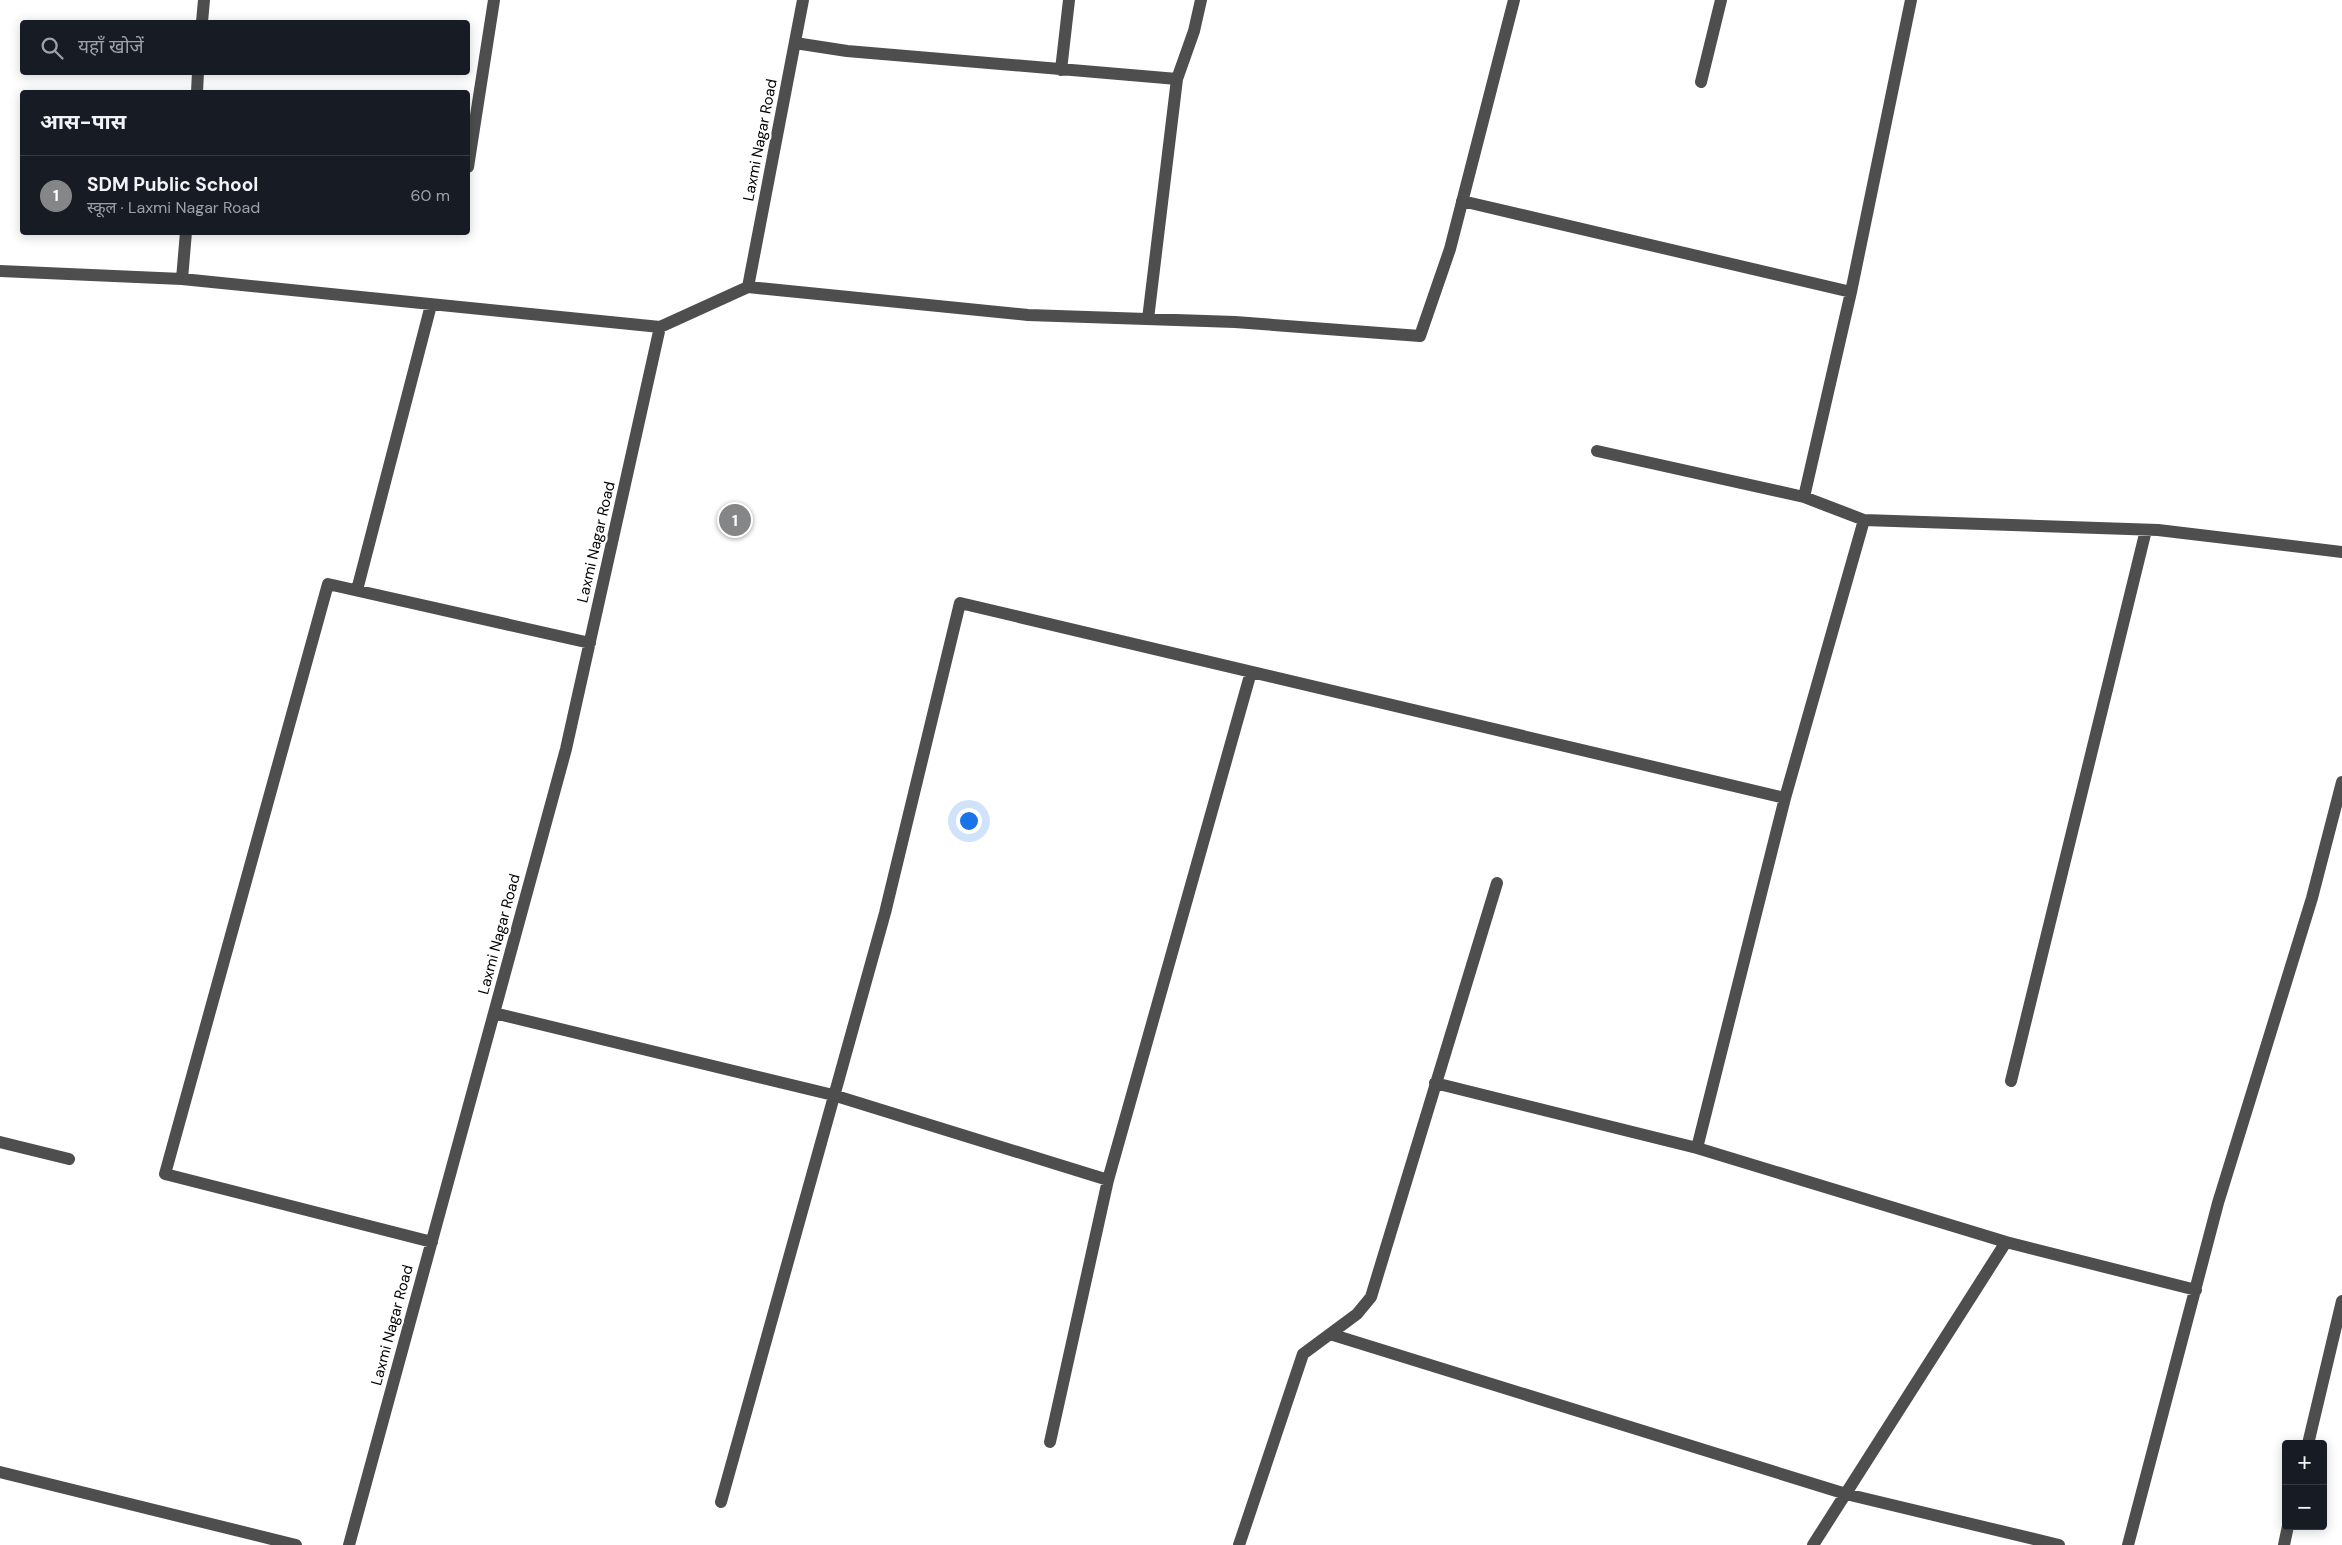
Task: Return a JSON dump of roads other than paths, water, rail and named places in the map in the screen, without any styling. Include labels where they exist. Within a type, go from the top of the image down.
[{"type":"street","points":[[202,20],[204,0]]},
{"type":"street","points":[[470,154],[494,0]]},
{"type":"street","name":"Laxmi Nagar Road","points":[[748,287],[803,0]]},
{"type":"street","points":[[1061,70],[1069,0]]},
{"type":"street","points":[[1148,319],[1177,79],[1194,31],[1201,0]]},
{"type":"street","points":[[0,271],[182,279],[660,327],[748,287],[1028,315],[1235,322],[1420,336],[1450,249],[1514,0]]},
{"type":"street","points":[[1701,82],[1721,0]]},
{"type":"street","points":[[1804,497],[1851,292],[1911,0]]},
{"type":"street","points":[[796,43],[846,51],[1177,79]]},
{"type":"street","points":[[197,90],[198,75]]},
{"type":"street","points":[[1462,201],[1851,292]]},
{"type":"street","points":[[182,279],[186,235]]},
{"type":"street","points":[[357,590],[431,304]]},
{"type":"street","name":"Laxmi Nagar Road","points":[[349,1545],[566,749],[660,327]]},
{"type":"street","points":[[1597,451],[1804,497],[1864,520],[2146,530],[2342,552]]},
{"type":"street","points":[[1697,1148],[1785,798],[1864,520]]},
{"type":"street","points":[[2011,1081],[2146,530]]},
{"type":"street","points":[[432,1242],[165,1174],[328,584],[590,643]]},
{"type":"street","points":[[721,1502],[885,913],[960,603],[1785,798]]},
{"type":"street","points":[[1050,1442],[1108,1180],[1251,672]]},
{"type":"street","points":[[2128,1545],[2218,1203],[2312,898],[2342,782]]},
{"type":"street","points":[[1239,1545],[1303,1354],[1357,1314],[1371,1297],[1497,883]]},
{"type":"street","points":[[494,1014],[833,1095],[1108,1180]]},
{"type":"street","points":[[1435,1083],[1697,1148],[2006,1242],[2196,1290]]},
{"type":"street","points":[[0,1142],[69,1159]]},
{"type":"street","points":[[1813,1545],[2006,1242]]},
{"type":"street","points":[[2309,1440],[2342,1301]]},
{"type":"street","points":[[1330,1334],[1846,1494],[2059,1545]]},
{"type":"street","points":[[0,1472],[296,1545]]},
{"type":"street","points":[[2284,1545],[2287,1530]]},
{"type":"place","name":"SDM Public School","points":[[735,520]]}]
